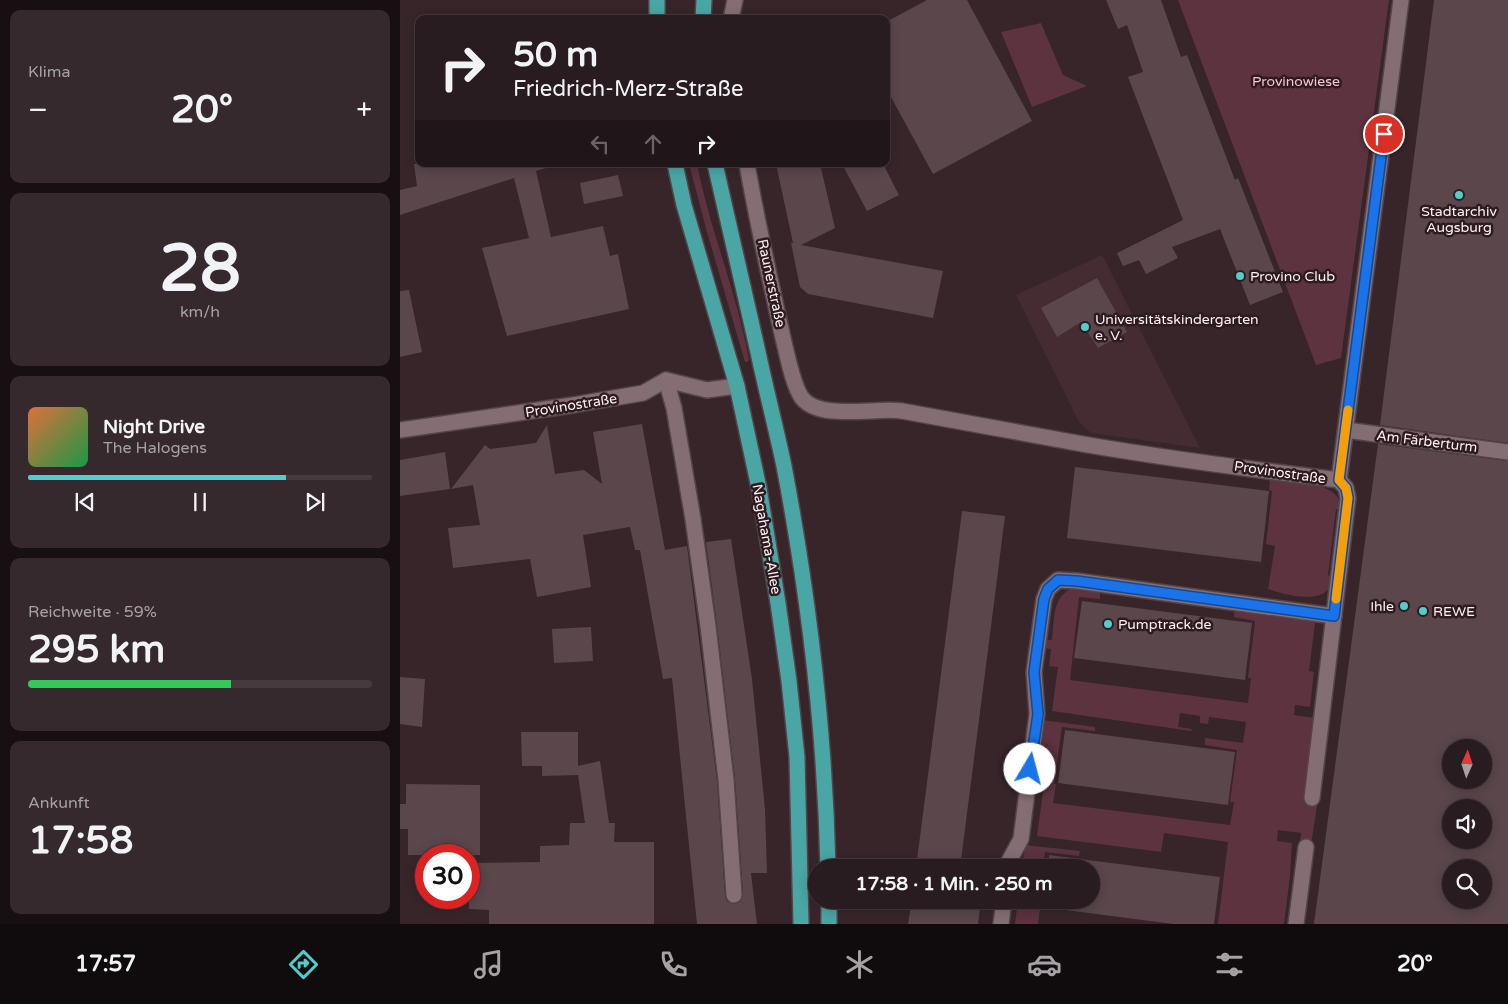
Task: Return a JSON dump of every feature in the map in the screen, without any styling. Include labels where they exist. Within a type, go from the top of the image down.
[{"type":"main road","points":[[657,0],[657,15]]},
{"type":"main road","points":[[703,15],[704,0]]},
{"type":"main road","name":"Nagahama-Allee","points":[[676,167],[684,204],[738,386],[759,488],[789,681],[796,757],[801,924]]},
{"type":"main road","name":"Nagahama-Allee","points":[[716,167],[775,422],[793,519],[815,683],[827,859]]},
{"type":"main road","points":[[829,909],[829,924]]},
{"type":"street","points":[[732,15],[734,0]]},
{"type":"street","name":"Provinostraße","points":[[803,400],[819,408],[830,410],[848,412],[898,410],[1090,445],[1339,480],[1401,0]]},
{"type":"street","name":"Raunerstraße","points":[[748,167],[764,252],[790,364],[803,400]]},
{"type":"street","points":[[734,895],[726,780],[708,626],[675,417],[666,380],[707,390],[738,386]]},
{"type":"street","name":"Provinostraße","points":[[400,430],[643,393],[666,380]]},
{"type":"street","name":"Am Färberturm","points":[[1346,430],[1508,452]]},
{"type":"street","points":[[1312,798],[1348,498],[1346,488],[1339,480]]},
{"type":"street","points":[[1010,859],[1020,839],[1038,714],[1034,672],[1044,599],[1048,589],[1058,580],[1086,582],[1334,616]]},
{"type":"street","points":[[1296,924],[1306,847]]},
{"type":"street","points":[[1001,924],[1003,909]]},
{"type":"shaded area","name":"Universitätskindergarten e. V.","points":[[1102,255],[1200,448],[1091,433],[1079,422],[1016,295]]},
{"type":"green space","name":"Provinowiese","points":[[1178,0],[1389,0],[1341,358],[1316,365]]},
{"type":"green space","points":[[1041,23],[1063,75],[1087,86],[1032,107],[1001,32]]},
{"type":"green space","points":[[690,167],[698,167],[702,189],[738,310],[749,360],[747,362],[745,362]]},
{"type":"green space","points":[[1270,479],[1302,482],[1325,488],[1334,493],[1339,500],[1339,509],[1336,509],[1328,575],[1333,577],[1330,587],[1324,593],[1306,597],[1268,589],[1275,546],[1266,544],[1272,491],[1269,490]]},
{"type":"green space","points":[[1071,589],[1100,592],[1100,599],[1079,597],[1070,680],[1248,703],[1251,678],[1248,678],[1255,621],[1234,617],[1235,609],[1321,620],[1320,623],[1315,623],[1309,671],[1314,672],[1310,707],[1295,705],[1294,715],[1316,718],[1318,799],[1311,845],[1300,843],[1301,833],[1278,830],[1277,841],[1292,843],[1284,924],[1218,924],[1228,842],[1164,833],[1161,852],[1037,836],[1043,792],[1033,790],[1042,720],[1095,727],[1095,731],[1062,727],[1053,803],[1230,825],[1234,802],[1230,802],[1237,750],[1205,745],[1205,738],[1243,743],[1246,722],[1209,717],[1208,724],[1200,723],[1200,716],[1180,713],[1178,727],[1192,729],[1191,731],[1052,711],[1058,667],[1049,666],[1051,649],[1043,648],[1044,640],[1052,640],[1057,604],[1060,598]]},
{"type":"green space","points":[[1025,845],[1080,851],[1079,856],[1045,852],[1044,859],[1023,859]]},
{"type":"green space","points":[[1017,909],[1040,909],[1038,924],[1015,924]]},
{"type":"building","points":[[927,0],[967,0],[1032,121],[933,174],[890,95],[890,20]]},
{"type":"building","points":[[1106,0],[1161,0],[1181,57],[1187,55],[1235,180],[1238,178],[1283,292],[1250,305],[1220,229],[1172,247],[1178,258],[1146,274],[1139,260],[1123,266],[1117,253],[1183,220],[1128,77],[1143,72],[1127,25],[1118,29]]},
{"type":"building","points":[[1434,0],[1508,0],[1508,443],[1380,425]]},
{"type":"building","points":[[414,164],[415,167],[546,167],[536,171],[551,237],[603,226],[610,256],[618,254],[629,309],[507,336],[482,248],[529,238],[514,178],[400,215],[400,190],[417,186]]},
{"type":"building","points":[[777,167],[821,167],[835,228],[801,245],[943,271],[933,318],[808,294],[800,287],[791,243],[793,243]]},
{"type":"building","points":[[844,167],[885,167],[899,195],[867,211]]},
{"type":"building","points":[[618,175],[623,196],[584,204],[580,183]]},
{"type":"building","points":[[1097,278],[1127,332],[1098,348],[1081,322],[1057,337],[1041,308]]},
{"type":"building","points":[[409,290],[422,352],[400,357],[400,291]]},
{"type":"building","points":[[642,424],[665,550],[687,546],[717,781],[725,896],[727,901],[734,904],[740,902],[743,894],[735,779],[706,542],[731,539],[752,679],[765,809],[767,873],[751,873],[757,924],[697,924],[672,678],[663,679],[640,550],[635,550],[630,527],[583,535],[591,587],[537,597],[530,559],[453,568],[448,528],[480,525],[473,485],[451,489],[485,445],[490,449],[536,443],[547,425],[555,474],[584,470],[602,484],[593,432]]},
{"type":"building","points":[[1378,444],[1508,461],[1508,924],[1314,924]]},
{"type":"building","points":[[445,452],[450,489],[400,496],[400,460]]},
{"type":"building","points":[[1075,467],[1269,491],[1261,562],[1067,538]]},
{"type":"building","points":[[962,511],[1005,516],[961,859],[917,859]]},
{"type":"building","points":[[1082,601],[1252,623],[1245,680],[1074,658]]},
{"type":"building","points":[[591,627],[593,661],[554,663],[552,629]]},
{"type":"building","points":[[400,677],[425,679],[422,727],[400,724]]},
{"type":"building","points":[[1065,730],[1235,752],[1228,805],[1058,783]]},
{"type":"building","points":[[521,732],[578,732],[578,766],[600,761],[609,823],[615,823],[614,842],[654,842],[654,924],[489,924],[489,910],[469,909],[480,909],[480,863],[540,862],[540,846],[569,845],[570,823],[585,823],[578,775],[542,776],[542,766],[522,766]]},
{"type":"building","points":[[406,784],[480,785],[480,844],[415,844],[415,855],[408,855],[408,829],[400,829],[400,804],[406,804]]},
{"type":"building","points":[[1049,855],[1080,859],[1049,859]]},
{"type":"building","points":[[1100,862],[1220,877],[1214,924],[1173,924],[1058,909],[1100,909]]},
{"type":"building","points":[[910,909],[980,909],[978,924],[908,924]]},
{"type":"slow traffic","points":[[1336,599],[1348,498],[1346,488],[1339,480],[1348,410]]},
{"type":"place","name":"Stadtarchiv Augsburg","points":[[1459,195]]},
{"type":"place","name":"Provino Club","points":[[1240,276]]},
{"type":"place","name":"Universitätskindergarten e. V.","points":[[1085,327]]},
{"type":"place","name":"Ihle","points":[[1404,606]]},
{"type":"place","name":"REWE","points":[[1423,611]]},
{"type":"place","name":"Pumptrack.de","points":[[1108,624]]},
{"type":"route","points":[[1030,769],[1038,714],[1034,672],[1044,599],[1048,589],[1058,580],[1334,616],[1348,498],[1346,488],[1339,480],[1384,134]]}]
